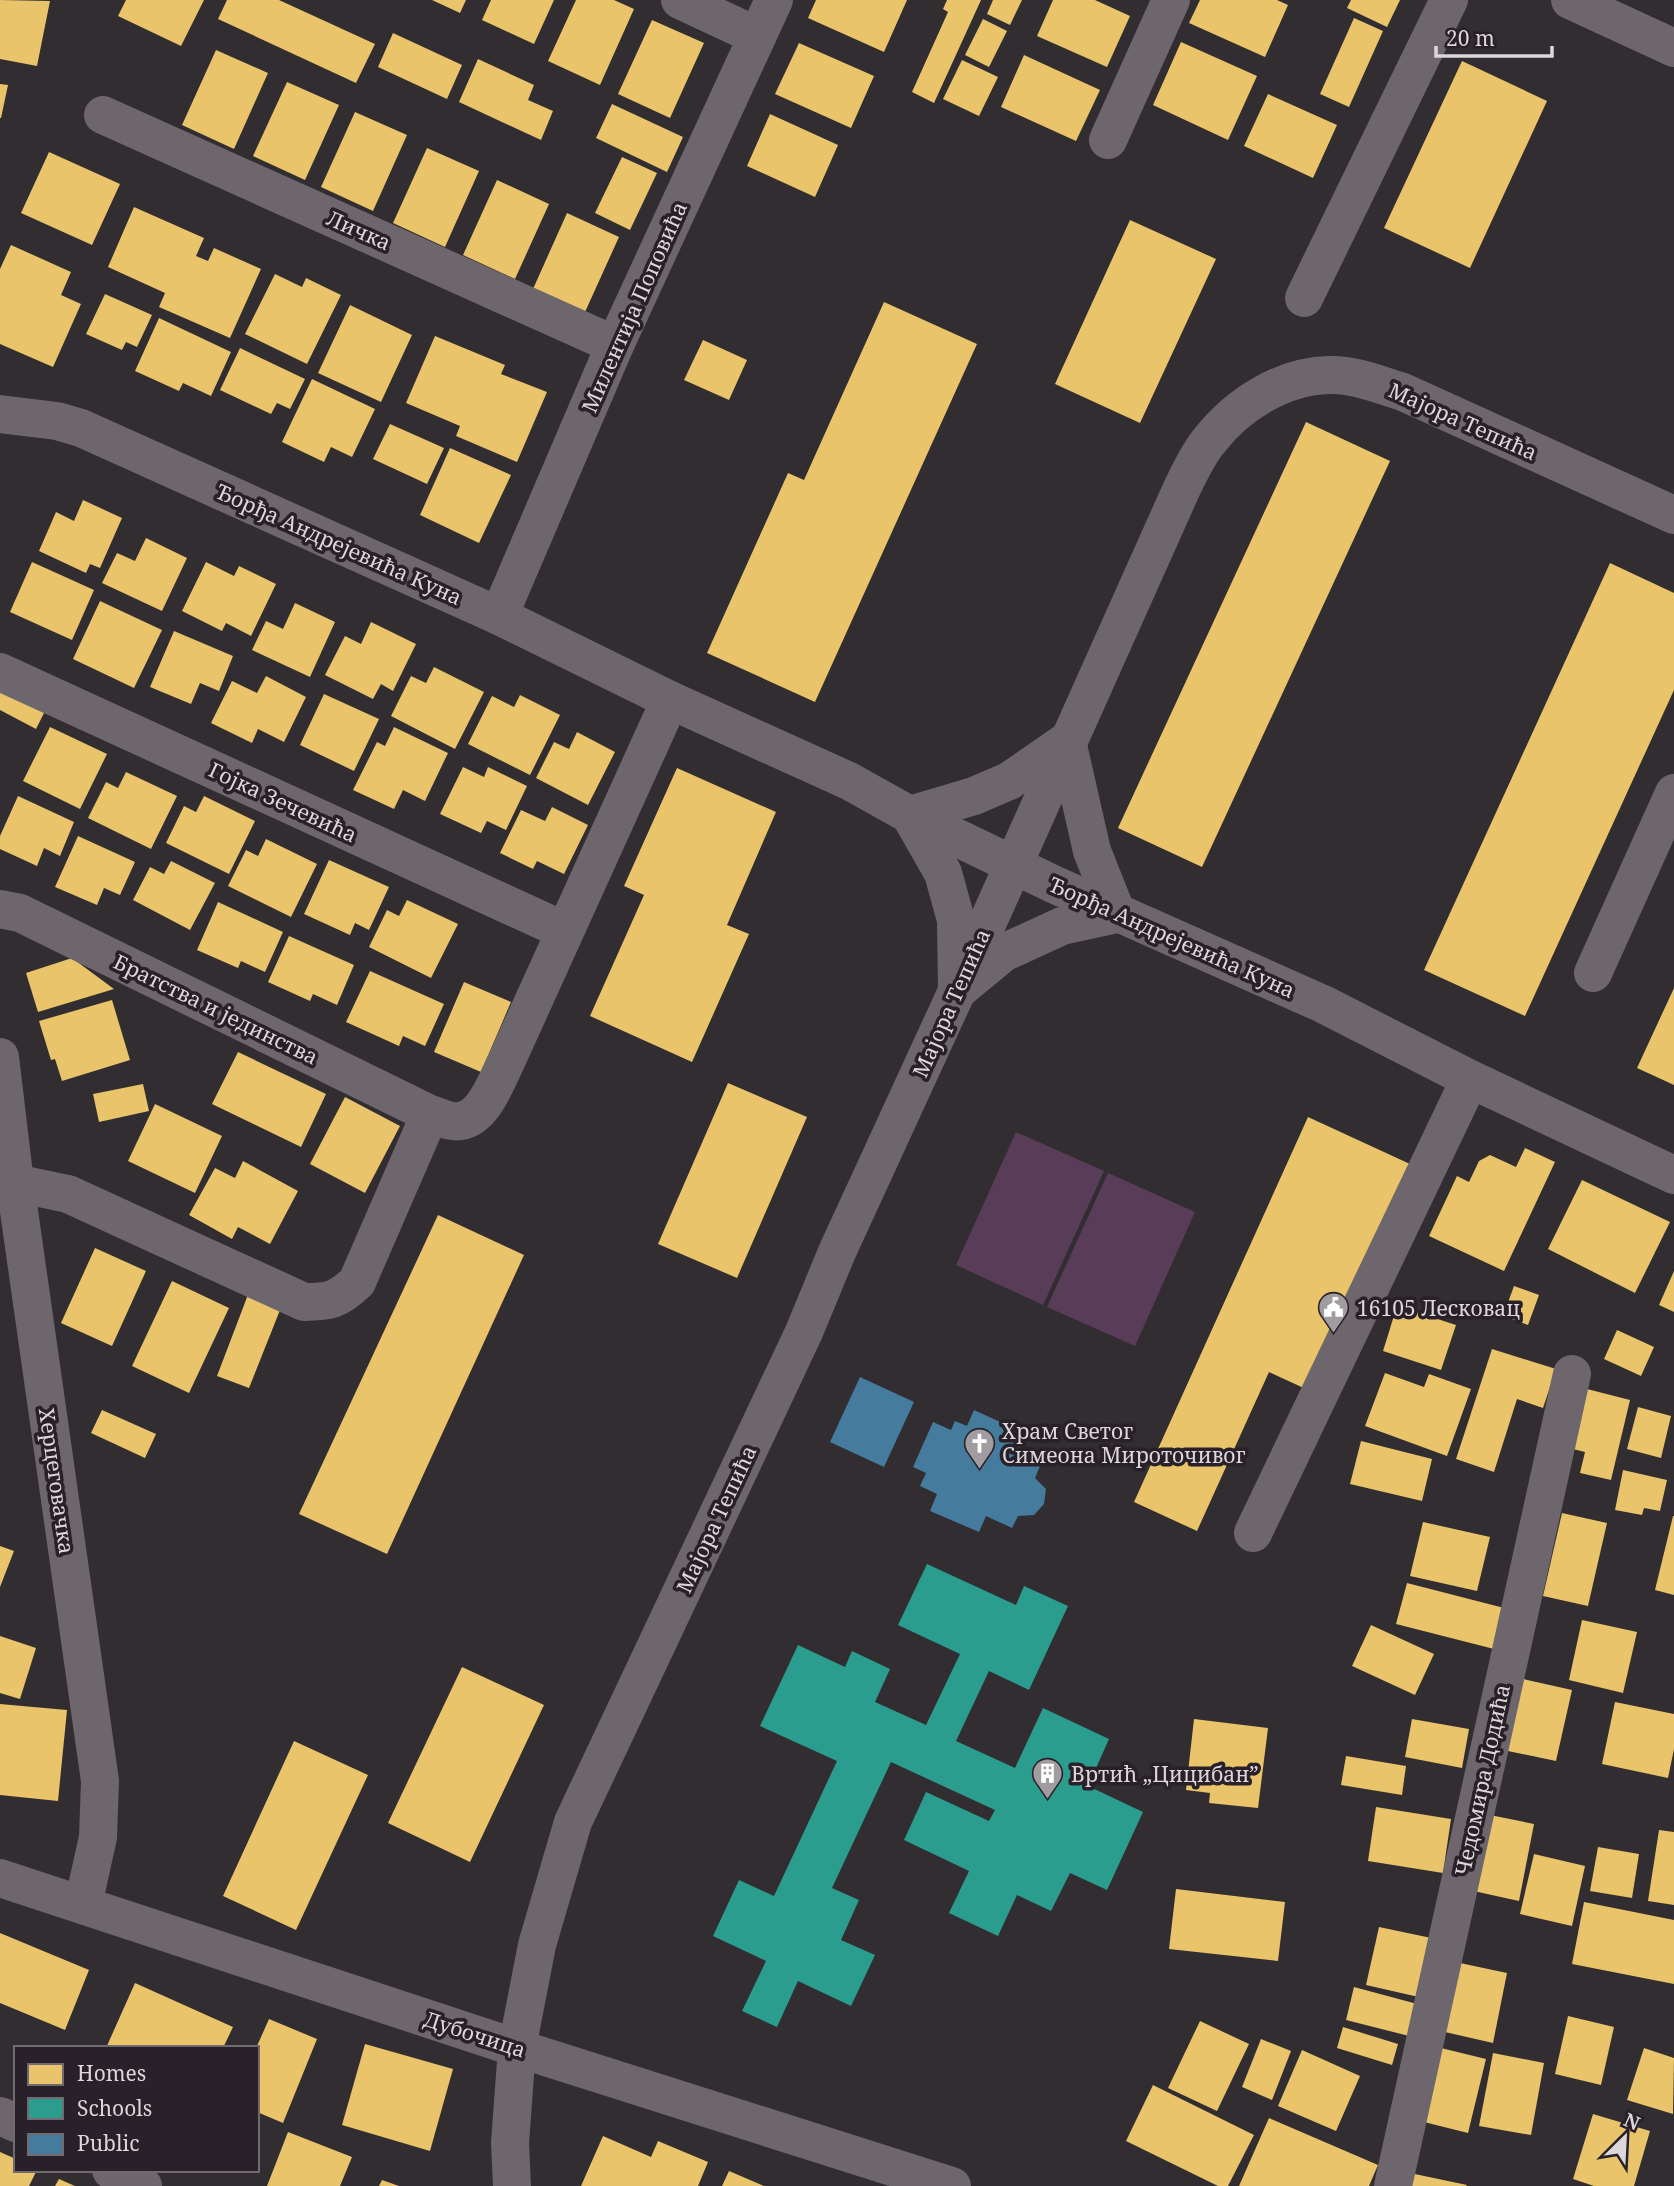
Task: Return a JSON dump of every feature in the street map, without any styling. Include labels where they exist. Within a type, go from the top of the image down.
[{"type":"street","points":[[680,0],[757,36]]},
{"type":"street","name":"Милентија Поповића","points":[[499,616],[615,345],[774,0]]},
{"type":"street","points":[[1108,140],[1171,0]]},
{"type":"street","points":[[1304,298],[1449,0]]},
{"type":"street","points":[[1577,1],[1674,48]]},
{"type":"street","name":"Личка","points":[[103,115],[615,345]]},
{"type":"street","name":"Мајора Тепића","points":[[512,2186],[509,2143],[517,2048],[537,1945],[573,1822],[804,1332],[837,1252],[1182,488],[1207,442],[1257,397],[1294,381],[1330,375],[1367,380],[1403,392],[1674,515]]},
{"type":"street","name":"Ђорђа Андрејевића Куна","points":[[0,414],[57,421],[81,428],[499,616],[670,700],[849,780],[910,815],[1117,914],[1323,1004],[1470,1079],[1674,1175]]},
{"type":"street","name":"Гојка Зечевића","points":[[0,672],[565,931]]},
{"type":"street","points":[[15,1183],[68,1194],[304,1302],[325,1302],[341,1297],[358,1282],[430,1114],[454,1122],[472,1116],[488,1099],[670,700]]},
{"type":"street","points":[[1068,741],[1092,850],[1117,914],[1062,926],[1003,953],[957,990],[956,920],[953,908],[943,873],[910,815],[974,796],[1009,780],[1068,741]]},
{"type":"street","points":[[1593,973],[1674,793]]},
{"type":"street","name":"Братства и јединства","points":[[0,909],[20,913],[430,1114]]},
{"type":"street","name":"Херцеговачка","points":[[0,1057],[15,1183],[100,1781],[98,1837],[83,1905]]},
{"type":"street","points":[[1253,1533],[1470,1079]]},
{"type":"street","name":"Чедомира Додића","points":[[1392,2186],[1572,1374]]},
{"type":"street","name":"Дубочица","points":[[0,1878],[517,2048],[951,2186]]},
{"type":"street","points":[[115,2172],[143,2186]]},
{"type":"shaded area","points":[[1016,1132],[1104,1171],[1043,1305],[956,1265]]},
{"type":"shaded area","points":[[1108,1173],[1195,1212],[1135,1346],[1047,1307]]},
{"type":"building: Homes","points":[[0,0],[50,1],[37,66],[0,59]]},
{"type":"building: Homes","points":[[126,0],[204,0],[181,46],[118,16]]},
{"type":"building: Homes","points":[[227,0],[279,0],[375,44],[356,83],[218,19]]},
{"type":"building: Homes","points":[[432,0],[466,0],[460,13]]},
{"type":"building: Homes","points":[[491,0],[554,0],[534,44],[482,20]]},
{"type":"building: Homes","points":[[576,0],[614,0],[634,9],[600,85],[548,61]]},
{"type":"building: Homes","points":[[816,0],[907,0],[884,52],[808,18]]},
{"type":"building: Homes","points":[[947,0],[981,0],[934,103],[912,92],[948,12],[943,9]]},
{"type":"building: Homes","points":[[993,0],[1022,0],[1010,25],[987,14]]},
{"type":"building: Homes","points":[[1053,0],[1095,0],[1130,16],[1107,67],[1037,36]]},
{"type":"building: Homes","points":[[1200,0],[1277,0],[1288,5],[1265,57],[1189,23]]},
{"type":"building: Homes","points":[[1351,0],[1400,0],[1387,27],[1347,8]]},
{"type":"building: Homes","points":[[1354,18],[1383,31],[1349,107],[1320,94]]},
{"type":"building: Homes","points":[[983,19],[1007,31],[989,67],[965,55]]},
{"type":"building: Homes","points":[[652,20],[704,43],[670,118],[618,94]]},
{"type":"building: Homes","points":[[393,33],[462,65],[447,99],[378,67]]},
{"type":"building: Homes","points":[[1181,42],[1257,76],[1228,140],[1153,105]]},
{"type":"building: Homes","points":[[799,43],[874,76],[851,128],[775,94]]},
{"type":"building: Homes","points":[[216,50],[268,73],[234,149],[182,125]]},
{"type":"building: Homes","points":[[1024,55],[1100,90],[1076,141],[1001,107]]},
{"type":"building: Homes","points":[[478,59],[534,85],[528,100],[553,111],[541,140],[459,102]]},
{"type":"building: Homes","points":[[962,60],[998,77],[979,116],[943,99]]},
{"type":"building: Homes","points":[[1462,61],[1547,101],[1470,268],[1384,228]]},
{"type":"building: Homes","points":[[287,82],[339,105],[305,180],[253,156]]},
{"type":"building: Homes","points":[[0,84],[8,85],[1,118],[0,118]]},
{"type":"building: Homes","points":[[1268,94],[1337,125],[1313,178],[1244,146]]},
{"type":"building: Homes","points":[[612,104],[683,137],[667,172],[596,138]]},
{"type":"building: Homes","points":[[355,112],[407,135],[373,211],[321,187]]},
{"type":"building: Homes","points":[[770,114],[838,145],[815,197],[747,166]]},
{"type":"building: Homes","points":[[427,148],[479,171],[445,247],[393,223]]},
{"type":"building: Homes","points":[[49,152],[120,184],[92,245],[21,213]]},
{"type":"building: Homes","points":[[622,157],[657,173],[630,230],[595,213]]},
{"type":"building: Homes","points":[[497,180],[549,204],[515,279],[463,255]]},
{"type":"building: Homes","points":[[134,207],[204,238],[196,256],[208,261],[214,248],[261,269],[230,338],[159,307],[165,293],[108,267]]},
{"type":"building: Homes","points":[[567,213],[619,237],[585,312],[533,289]]},
{"type":"building: Homes","points":[[1130,220],[1216,259],[1140,423],[1055,384]]},
{"type":"building: Homes","points":[[11,245],[71,272],[61,295],[81,304],[53,367],[0,344],[0,269]]},
{"type":"building: Homes","points":[[275,274],[302,287],[306,278],[341,295],[307,364],[245,334]]},
{"type":"building: Homes","points":[[105,294],[152,315],[137,347],[126,342],[122,350],[86,334]]},
{"type":"building: Homes","points":[[884,302],[977,344],[815,702],[707,653],[788,473],[804,480]]},
{"type":"building: Homes","points":[[350,305],[412,335],[381,402],[318,373]]},
{"type":"building: Homes","points":[[159,318],[231,352],[211,396],[183,383],[179,391],[135,371]]},
{"type":"building: Homes","points":[[435,336],[505,365],[501,374],[547,392],[517,462],[456,436],[460,426],[406,403]]},
{"type":"building: Homes","points":[[703,340],[747,360],[729,400],[684,380]]},
{"type":"building: Homes","points":[[240,348],[305,379],[290,409],[277,403],[271,414],[220,390]]},
{"type":"building: Homes","points":[[312,379],[375,409],[352,457],[331,447],[324,462],[282,442]]},
{"type":"building: Homes","points":[[1306,422],[1390,461],[1202,867],[1118,828]]},
{"type":"building: Homes","points":[[390,424],[444,448],[427,484],[373,459]]},
{"type":"building: Homes","points":[[450,448],[511,475],[479,543],[420,515]]},
{"type":"building: Homes","points":[[83,500],[122,518],[100,568],[90,564],[86,573],[39,551],[56,512],[74,521]]},
{"type":"building: Homes","points":[[146,538],[187,558],[162,611],[102,583],[117,553],[135,561]]},
{"type":"building: Homes","points":[[32,562],[94,590],[72,640],[10,612]]},
{"type":"building: Homes","points":[[206,562],[234,576],[239,566],[276,584],[251,636],[226,623],[222,631],[182,611]]},
{"type":"building: Homes","points":[[1610,563],[1674,593],[1674,690],[1525,1016],[1424,970]]},
{"type":"building: Homes","points":[[100,601],[162,630],[134,688],[73,659]]},
{"type":"building: Homes","points":[[295,603],[335,622],[310,677],[252,650],[266,621],[283,629]]},
{"type":"building: Homes","points":[[371,622],[416,644],[393,691],[381,684],[373,699],[325,675],[345,636],[361,644]]},
{"type":"building: Homes","points":[[174,631],[233,656],[219,691],[200,683],[191,704],[150,687]]},
{"type":"building: Homes","points":[[434,667],[484,692],[455,749],[391,716],[411,676],[426,683]]},
{"type":"building: Homes","points":[[266,676],[306,697],[284,742],[258,729],[252,743],[211,723],[232,681],[257,693]]},
{"type":"building: Homes","points":[[0,691],[46,709],[36,729],[0,710]]},
{"type":"building: Homes","points":[[324,694],[379,719],[354,771],[300,745]]},
{"type":"building: Homes","points":[[520,695],[560,715],[530,775],[468,744],[492,696],[514,707]]},
{"type":"building: Homes","points":[[50,727],[107,754],[80,809],[23,781]]},
{"type":"building: Homes","points":[[394,727],[448,753],[425,801],[403,790],[394,809],[353,790],[377,742],[385,746]]},
{"type":"building: Homes","points":[[577,732],[615,752],[588,805],[536,778],[554,742],[569,749]]},
{"type":"building: Homes","points":[[463,767],[484,777],[488,767],[527,786],[506,830],[487,821],[481,833],[440,814]]},
{"type":"building: Homes","points":[[677,768],[776,812],[727,925],[749,934],[692,1062],[590,1016],[644,895],[624,886]]},
{"type":"building: Homes","points":[[126,772],[177,796],[151,849],[88,818],[106,782],[118,788]]},
{"type":"building: Homes","points":[[18,796],[74,822],[60,856],[44,848],[37,866],[0,849],[0,836]]},
{"type":"building: Homes","points":[[204,796],[255,821],[229,874],[166,843],[184,806],[196,812]]},
{"type":"building: Homes","points":[[552,807],[588,825],[564,874],[537,861],[533,869],[500,853],[521,810],[545,821]]},
{"type":"building: Homes","points":[[78,836],[135,862],[120,895],[104,888],[97,905],[55,887]]},
{"type":"building: Homes","points":[[266,839],[317,864],[291,917],[228,886],[246,850],[258,856]]},
{"type":"building: Homes","points":[[329,860],[389,887],[369,930],[355,923],[350,935],[304,914]]},
{"type":"building: Homes","points":[[171,861],[215,883],[190,930],[133,900],[150,867],[164,874]]},
{"type":"building: Homes","points":[[407,900],[458,924],[431,978],[369,947],[387,910],[399,916]]},
{"type":"building: Homes","points":[[218,902],[283,932],[265,972],[241,961],[238,968],[197,950]]},
{"type":"building: Homes","points":[[289,936],[354,965],[337,1005],[313,994],[310,1001],[268,982]]},
{"type":"building: Homes","points":[[72,958],[114,989],[38,1012],[26,973]]},
{"type":"building: Homes","points":[[370,971],[444,1004],[425,1046],[403,1036],[399,1046],[346,1022]]},
{"type":"building: Homes","points":[[464,982],[511,1002],[481,1072],[434,1052]]},
{"type":"building: Homes","points":[[1674,988],[1674,1085],[1637,1068]]},
{"type":"building: Homes","points":[[112,1000],[130,1060],[62,1081],[55,1059],[51,1060],[39,1021]]},
{"type":"building: Homes","points":[[238,1052],[326,1094],[301,1147],[212,1104]]},
{"type":"building: Homes","points":[[728,1083],[807,1117],[737,1278],[658,1244]]},
{"type":"building: Homes","points":[[143,1084],[149,1111],[99,1122],[93,1094]]},
{"type":"building: Homes","points":[[345,1097],[400,1126],[365,1193],[310,1164]]},
{"type":"building: Homes","points":[[155,1104],[222,1136],[195,1193],[128,1161]]},
{"type":"building: Homes","points":[[1308,1117],[1410,1164],[1308,1390],[1269,1372],[1197,1531],[1134,1502]]},
{"type":"building: Homes","points":[[1525,1148],[1555,1162],[1504,1271],[1429,1236],[1457,1176],[1469,1182],[1479,1161],[1490,1155],[1516,1167]]},
{"type":"building: Homes","points":[[243,1161],[298,1191],[270,1244],[238,1227],[232,1239],[189,1215],[215,1168],[235,1178]]},
{"type":"building: Homes","points":[[1582,1180],[1670,1222],[1635,1293],[1548,1249]]},
{"type":"building: Homes","points":[[438,1215],[524,1255],[387,1554],[299,1514]]},
{"type":"building: Homes","points":[[95,1248],[146,1271],[112,1346],[61,1323]]},
{"type":"building: Homes","points":[[1674,1271],[1674,1312],[1659,1305]]},
{"type":"building: Homes","points":[[172,1281],[229,1308],[189,1393],[132,1366]]},
{"type":"building: Homes","points":[[1514,1286],[1539,1295],[1528,1325],[1503,1316]]},
{"type":"building: Homes","points":[[249,1292],[282,1305],[249,1388],[217,1376]]},
{"type":"building: Homes","points":[[1397,1306],[1456,1325],[1441,1370],[1383,1351]]},
{"type":"building: Homes","points":[[1617,1330],[1654,1347],[1641,1376],[1604,1359]]},
{"type":"building: Homes","points":[[1492,1349],[1556,1369],[1543,1408],[1517,1399],[1494,1472],[1456,1459]]},
{"type":"building: Homes","points":[[1385,1373],[1424,1387],[1429,1374],[1471,1389],[1447,1456],[1365,1426]]},
{"type":"building: Homes","points":[[1587,1389],[1630,1400],[1611,1480],[1580,1473],[1585,1452],[1573,1449]]},
{"type":"building: Homes","points":[[1638,1407],[1671,1416],[1661,1458],[1627,1449]]},
{"type":"building: Homes","points":[[102,1410],[156,1434],[145,1458],[91,1433]]},
{"type":"building: Homes","points":[[1361,1441],[1432,1459],[1422,1501],[1350,1484]]},
{"type":"building: Homes","points":[[1623,1470],[1667,1480],[1660,1511],[1644,1508],[1642,1515],[1615,1510]]},
{"type":"building: Homes","points":[[1562,1513],[1607,1523],[1588,1606],[1543,1596]]},
{"type":"building: Homes","points":[[1674,1516],[1674,1595],[1655,1590]]},
{"type":"building: Homes","points":[[1423,1522],[1490,1537],[1477,1591],[1410,1576]]},
{"type":"building: Homes","points":[[0,1546],[14,1551],[0,1587]]},
{"type":"building: Homes","points":[[1407,1583],[1508,1609],[1498,1650],[1396,1624]]},
{"type":"building: Homes","points":[[1582,1620],[1637,1632],[1623,1693],[1569,1680]]},
{"type":"building: Homes","points":[[1371,1625],[1434,1654],[1415,1695],[1352,1666]]},
{"type":"building: Homes","points":[[0,1636],[36,1648],[20,1699],[0,1693]]},
{"type":"building: Homes","points":[[462,1667],[544,1705],[470,1862],[388,1823]]},
{"type":"building: Homes","points":[[1519,1678],[1572,1690],[1556,1761],[1503,1750]]},
{"type":"building: Homes","points":[[1615,1702],[1674,1714],[1674,1749],[1668,1778],[1602,1764]]},
{"type":"building: Homes","points":[[0,1704],[67,1710],[58,1801],[0,1795]]},
{"type":"building: Homes","points":[[1194,1719],[1268,1728],[1258,1808],[1209,1803],[1210,1793],[1186,1790]]},
{"type":"building: Homes","points":[[1412,1719],[1469,1729],[1462,1768],[1405,1757]]},
{"type":"building: Homes","points":[[294,1741],[368,1775],[296,1930],[223,1896]]},
{"type":"building: Homes","points":[[1346,1756],[1406,1766],[1402,1795],[1341,1785]]},
{"type":"building: Homes","points":[[1376,1807],[1451,1819],[1443,1873],[1368,1861]]},
{"type":"building: Homes","points":[[1485,1814],[1534,1824],[1519,1901],[1469,1890]]},
{"type":"building: Homes","points":[[1659,1830],[1674,1832],[1674,1905],[1648,1901]]},
{"type":"building: Homes","points":[[1598,1847],[1639,1854],[1632,1898],[1590,1891]]},
{"type":"building: Homes","points":[[1534,1854],[1585,1866],[1572,1926],[1520,1914]]},
{"type":"building: Homes","points":[[1176,1889],[1285,1902],[1278,1961],[1169,1949]]},
{"type":"building: Homes","points":[[1584,1902],[1674,1920],[1674,1984],[1572,1964]]},
{"type":"building: Homes","points":[[1379,1927],[1436,1939],[1423,1998],[1366,1985]]},
{"type":"building: Homes","points":[[0,1933],[89,1970],[65,2030],[0,2003]]},
{"type":"building: Homes","points":[[1460,1963],[1507,1973],[1493,2043],[1445,2032]]},
{"type":"building: Homes","points":[[135,1983],[233,2027],[224,2046],[107,2046]]},
{"type":"building: Homes","points":[[1354,1987],[1421,2005],[1413,2037],[1346,2020]]},
{"type":"building: Homes","points":[[1568,2016],[1614,2027],[1601,2085],[1555,2074]]},
{"type":"building: Homes","points":[[269,2019],[317,2039],[283,2123],[259,2113],[257,2046]]},
{"type":"building: Homes","points":[[1200,2021],[1249,2044],[1217,2111],[1168,2088]]},
{"type":"building: Homes","points":[[1343,2027],[1398,2044],[1392,2065],[1337,2048]]},
{"type":"building: Homes","points":[[1261,2039],[1291,2051],[1272,2100],[1242,2087]]},
{"type":"building: Homes","points":[[365,2044],[453,2069],[430,2151],[342,2125]]},
{"type":"building: Homes","points":[[1441,2048],[1486,2059],[1468,2133],[1424,2122]]},
{"type":"building: Homes","points":[[1644,2048],[1674,2058],[1673,2114],[1627,2100]]},
{"type":"building: Homes","points":[[1302,2050],[1360,2076],[1336,2131],[1278,2106]]},
{"type":"building: Homes","points":[[1493,2053],[1544,2063],[1531,2135],[1479,2126]]},
{"type":"building: Homes","points":[[1153,2085],[1254,2135],[1228,2186],[1218,2186],[1126,2141]]},
{"type":"building: Homes","points":[[1593,2114],[1650,2131],[1634,2186],[1594,2186],[1573,2179]]},
{"type":"building: Homes","points":[[1269,2118],[1378,2165],[1369,2186],[1239,2186]]},
{"type":"building: Homes","points":[[288,2132],[352,2157],[340,2186],[267,2186]]},
{"type":"building: Homes","points":[[603,2136],[651,2157],[658,2141],[708,2162],[698,2186],[581,2186]]},
{"type":"building: Homes","points":[[0,2152],[14,2158],[14,2172],[36,2172],[29,2186],[0,2186]]},
{"type":"building: Homes","points":[[729,2171],[764,2186],[722,2186]]},
{"type":"building: Homes","points":[[1410,2173],[1467,2185],[1408,2186]]},
{"type":"building: Homes","points":[[59,2179],[75,2186],[55,2186]]},
{"type":"building: Homes","points":[[382,2180],[399,2186],[379,2186]]},
{"type":"building: Schools","name":"Вртић „Цицибан”","points":[[927,1564],[1016,1605],[1024,1586],[1068,1606],[1029,1690],[989,1671],[956,1741],[1015,1768],[1043,1708],[1109,1739],[1088,1786],[1143,1812],[1107,1890],[1070,1873],[1051,1911],[1017,1895],[998,1936],[949,1913],[969,1871],[904,1840],[926,1792],[989,1821],[995,1810],[891,1762],[832,1888],[859,1900],[841,1940],[875,1955],[851,2006],[798,1981],[777,2027],[742,2011],[766,1961],[713,1936],[739,1880],[774,1896],[837,1761],[760,1726],[798,1645],[845,1667],[852,1651],[890,1669],[875,1702],[926,1725],[960,1654],[898,1625]]},
{"type":"building: Public","points":[[860,1377],[914,1402],[884,1467],[830,1442]]},
{"type":"building: Public","name":"Храм Светог Симеона Мироточивог","points":[[974,1410],[1027,1434],[1017,1456],[1040,1466],[1035,1478],[1046,1489],[1044,1504],[1034,1515],[1018,1516],[1012,1528],[986,1516],[979,1532],[930,1511],[937,1494],[920,1486],[926,1473],[913,1467],[933,1422],[951,1430],[955,1421],[967,1426]]},
{"type":"place","name":"16105 Лесковац","points":[[1334,1335]]},
{"type":"place","name":"Храм Светог Симеона Мироточивог","points":[[979,1470]]},
{"type":"place","name":"Вртић „Цицибан”","points":[[1048,1801]]}]
